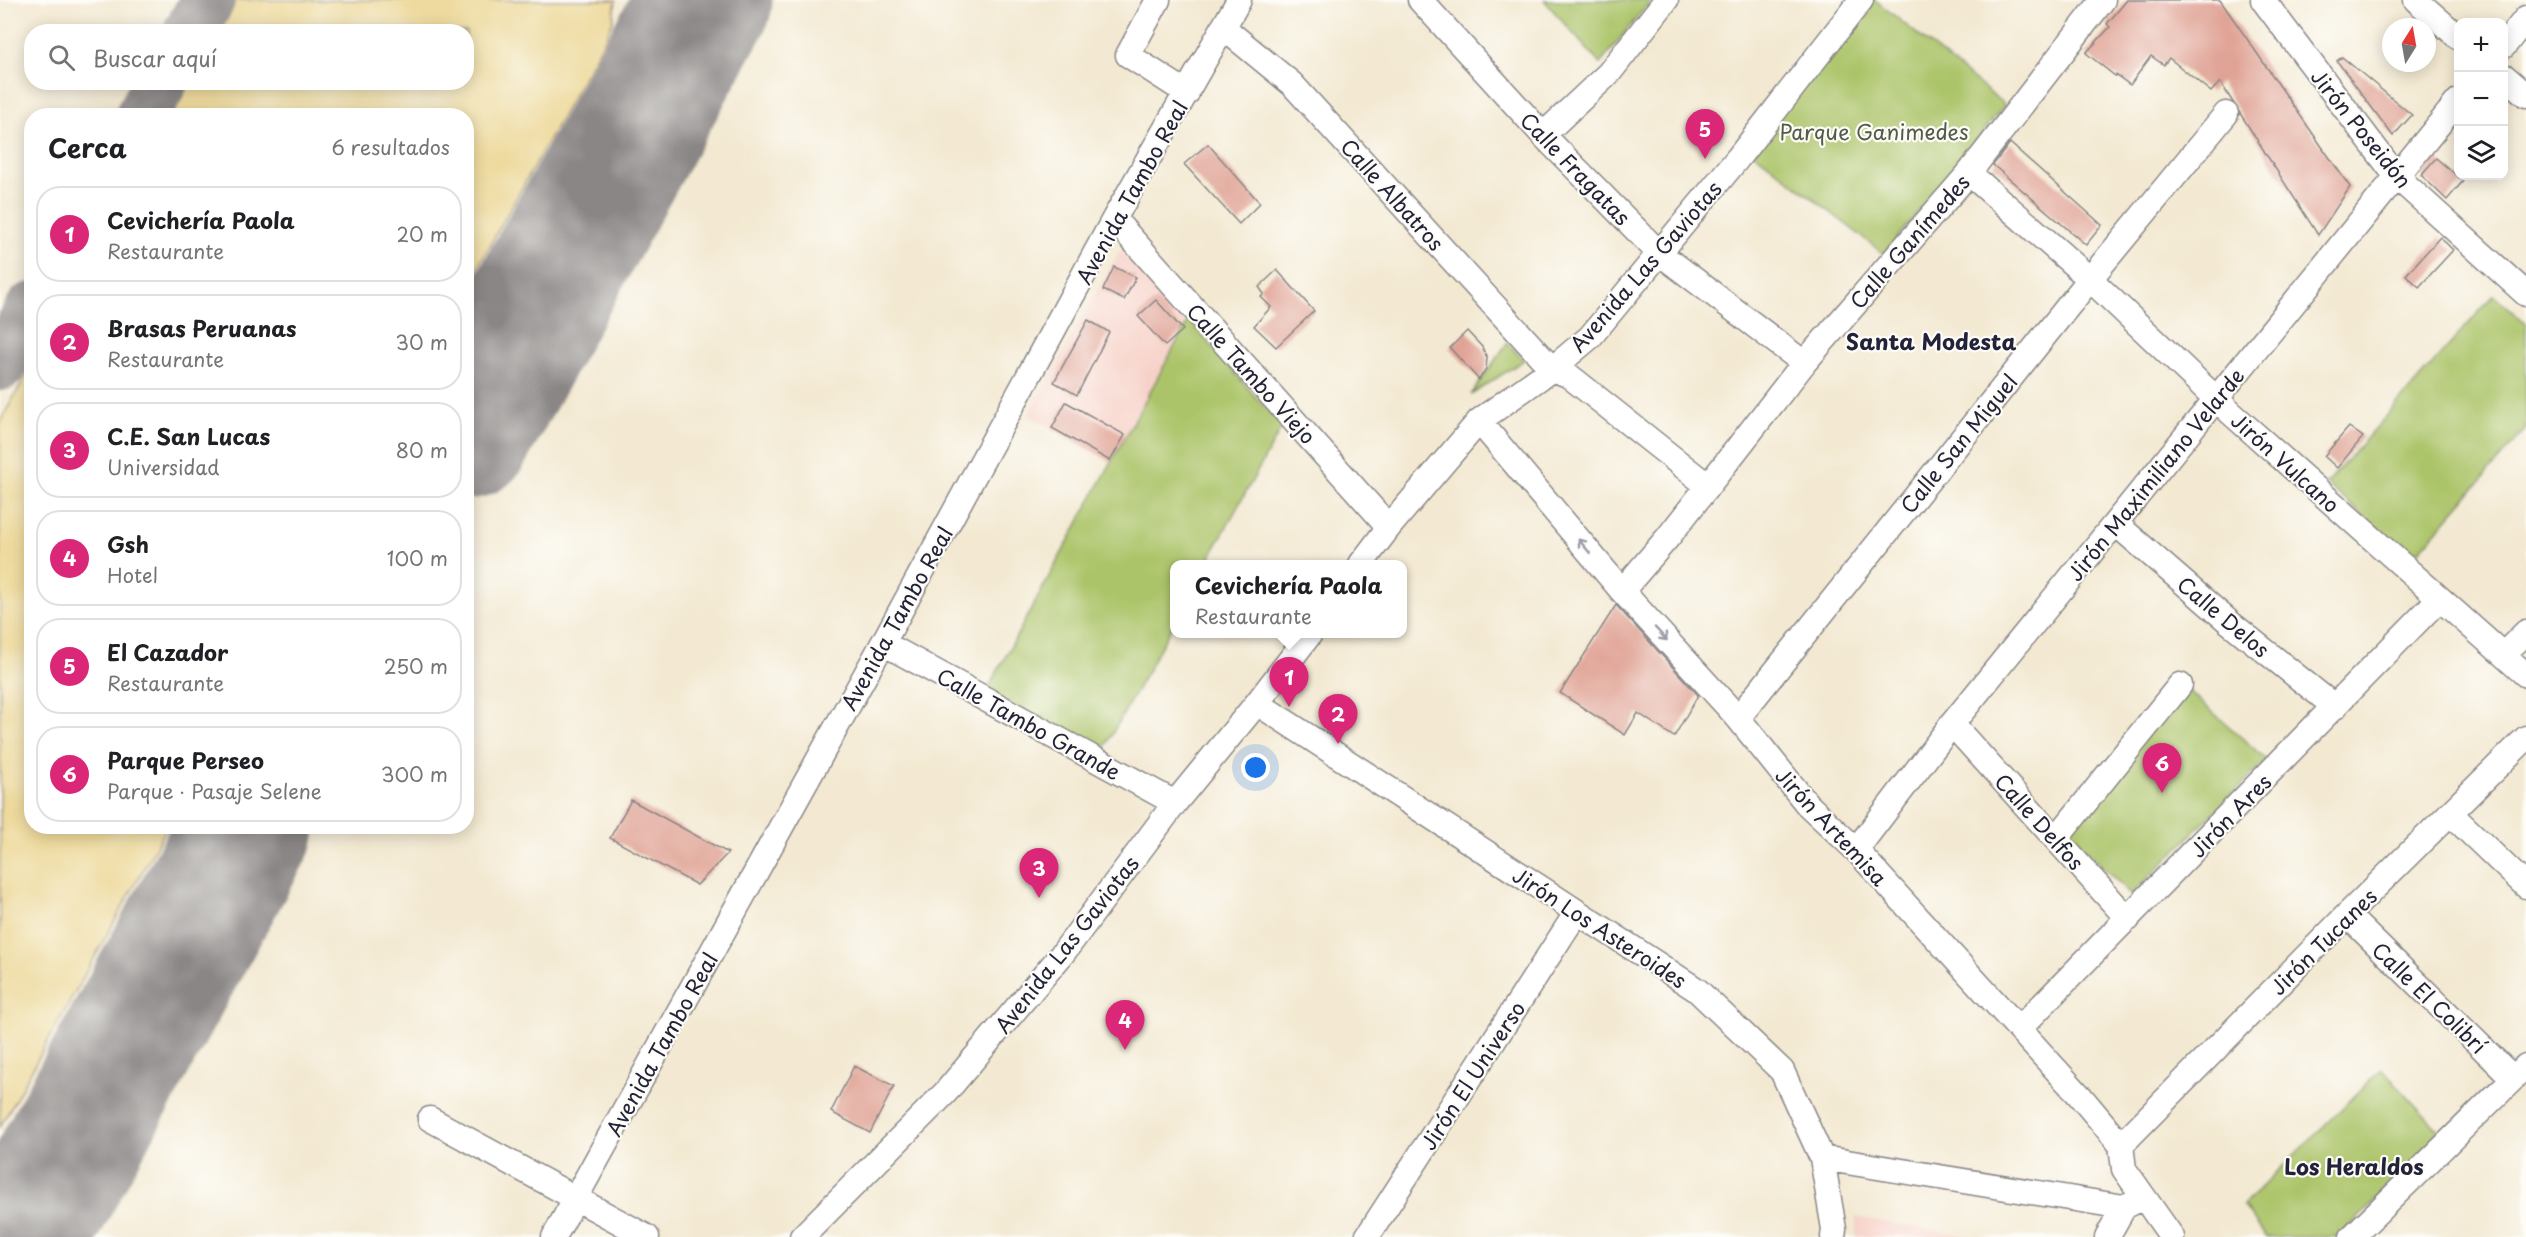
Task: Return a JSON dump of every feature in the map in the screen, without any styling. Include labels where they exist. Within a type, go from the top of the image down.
[{"type":"street","points":[[1158,0],[1128,55],[1186,93]]},
{"type":"street","name":"Avenida Tambo Real","points":[[554,1237],[883,643],[1114,219],[1225,29],[1239,0]]},
{"type":"street","name":"Calle Fragatas","points":[[1420,0],[1543,135],[1658,252],[1804,363]]},
{"type":"street","points":[[1543,135],[1609,73],[1666,0]]},
{"type":"street","name":"Avenida Las Gaviotas","points":[[1364,560],[1479,421],[1552,369],[1590,337],[1738,158],[1861,0]]},
{"type":"street","name":"Calle Ganímedes","points":[[1622,591],[1669,536],[1804,363],[1969,173],[2103,0]]},
{"type":"street","name":"Jirón Poseidón","points":[[2263,0],[2397,177],[2526,294]]},
{"type":"street","points":[[2416,0],[2454,33]]},
{"type":"street","points":[[2508,41],[2526,18]]},
{"type":"street","name":"Calle Albatros","points":[[1225,29],[1292,84],[1552,369],[1568,375],[1708,486]]},
{"type":"street","points":[[2508,79],[2526,95]]},
{"type":"street","name":"Jirón Maximiliano Velarde","points":[[1856,850],[1952,723],[2454,106]]},
{"type":"street","name":"Calle San Miguel","points":[[1738,718],[2090,279],[2226,114]]},
{"type":"street","name":"Jirón Vulcano","points":[[1969,173],[2090,279],[2216,399],[2526,675]]},
{"type":"street","name":"Calle Tambo Viejo","points":[[1114,219],[1389,527]]},
{"type":"street","name":"Jirón Artemisa","points":[[1479,421],[1622,591],[1738,718],[1807,804],[1856,850],[2080,1096],[2121,1145],[2124,1169],[2136,1204],[2172,1237]]},
{"type":"street","name":"Calle Delos","points":[[2115,523],[2229,622],[2334,707]]},
{"type":"street","name":"Jirón Ares","points":[[2019,1029],[2439,599]]},
{"type":"street","points":[[2504,654],[2526,632]]},
{"type":"street","name":"Avenida Las Gaviotas","points":[[802,1237],[945,1093],[1064,953],[1174,803],[1257,703],[1306,638]]},
{"type":"street","name":"Calle Tambo Grande","points":[[883,643],[1174,803]]},
{"type":"street","points":[[2056,839],[2181,685]]},
{"type":"street","name":"Jirón Los Asteroides","points":[[1257,703],[1697,990],[1782,1071],[1822,1158],[1834,1229],[1833,1237]]},
{"type":"street","name":"Calle Delfos","points":[[1952,723],[2128,919]]},
{"type":"street","name":"Jirón Tucanes","points":[[2121,1145],[2347,915],[2526,738]]},
{"type":"street","points":[[2451,814],[2526,886]]},
{"type":"street","name":"Jirón El Universo","points":[[1367,1237],[1577,912]]},
{"type":"street","name":"Calle El Colibrí","points":[[2347,915],[2520,1072]]},
{"type":"street","points":[[2352,1237],[2520,1072]]},
{"type":"street","points":[[430,1119],[647,1237]]},
{"type":"street","points":[[1822,1158],[2136,1204]]},
{"type":"street","points":[[2107,1237],[2136,1204]]},
{"type":"shaded area","points":[[1120,250],[1186,324],[1110,462],[1028,415]]},
{"type":"shaded area","points":[[1856,1217],[1972,1237],[1856,1237]]},
{"type":"green space","points":[[1544,0],[1651,0],[1600,64]]},
{"type":"green space","name":"Parque Ganimedes","points":[[1868,0],[1875,0],[2005,105],[1884,254],[1752,151]]},
{"type":"green space","points":[[2494,295],[2526,324],[2526,429],[2413,558],[2326,484]]},
{"type":"green space","points":[[1189,320],[1282,427],[1208,560],[1170,560],[1170,630],[1101,754],[986,692]]},
{"type":"green space","points":[[1507,343],[1524,360],[1471,395]]},
{"type":"green space","points":[[2183,686],[2267,760],[2131,895],[2063,827]]},
{"type":"green space","points":[[2382,1069],[2442,1134],[2339,1237],[2266,1237],[2243,1205]]},
{"type":"sand","points":[[234,0],[616,0],[613,21],[605,39],[474,273],[474,108],[175,108],[185,90],[474,90],[474,24],[220,24]]},
{"type":"sand","points":[[24,379],[24,834],[163,834],[0,1127],[0,422]]},
{"type":"building","points":[[2127,0],[2220,0],[2350,187],[2318,235],[2220,82],[2211,92],[2169,58],[2164,65],[2151,56],[2130,85],[2086,53],[2110,27],[2107,24]]},
{"type":"building","points":[[2342,57],[2412,115],[2393,136],[2337,61]]},
{"type":"building","points":[[2010,143],[2102,225],[2086,245],[1993,165]]},
{"type":"building","points":[[1208,144],[1260,203],[1239,224],[1184,164]]},
{"type":"building","points":[[2436,158],[2454,173],[2454,180],[2463,181],[2447,200],[2421,175]]},
{"type":"building","points":[[2440,237],[2453,250],[2419,287],[2406,275]]},
{"type":"building","points":[[1114,267],[1136,277],[1124,300],[1103,290]]},
{"type":"building","points":[[1277,270],[1314,311],[1276,347],[1254,326],[1271,307],[1261,297],[1264,294],[1259,287]]},
{"type":"building","points":[[1156,300],[1183,330],[1165,346],[1138,316]]},
{"type":"building","points":[[1088,320],[1109,332],[1077,395],[1054,382]]},
{"type":"building","points":[[1467,331],[1482,347],[1487,358],[1486,369],[1479,380],[1450,348]]},
{"type":"building","points":[[1066,402],[1125,435],[1110,461],[1052,428]]},
{"type":"building","points":[[2349,427],[2363,437],[2337,468],[2324,456]]},
{"type":"building","points":[[1616,605],[1698,695],[1674,737],[1638,713],[1625,735],[1560,693]]},
{"type":"building","points":[[631,800],[728,853],[697,885],[610,838]]},
{"type":"building","points":[[854,1066],[894,1086],[870,1133],[831,1112]]},
{"type":"taxiway","points":[[194,24],[208,0]]},
{"type":"taxiway","points":[[677,51],[683,15],[682,0]]},
{"type":"taxiway","points":[[146,108],[157,90]]},
{"type":"taxiway","points":[[0,364],[24,323]]},
{"type":"runway","points":[[474,418],[705,0]]},
{"type":"runway","points":[[22,1237],[244,834]]},
{"type":"place","name":"El Cazador","points":[[1705,159]]},
{"type":"place","name":"Cevichería Paola","points":[[1289,707]]},
{"type":"place","name":"Brasas Peruanas","points":[[1338,744]]},
{"type":"place","name":"Parque Perseo","points":[[2162,793]]},
{"type":"place","name":"C.E. San Lucas","points":[[1039,898]]},
{"type":"place","name":"Gsh","points":[[1125,1050]]},
{"type":"district","name":"Santa Modesta","points":[[1931,340]]},
{"type":"district","name":"Los Heraldos","points":[[2354,1165]]}]
